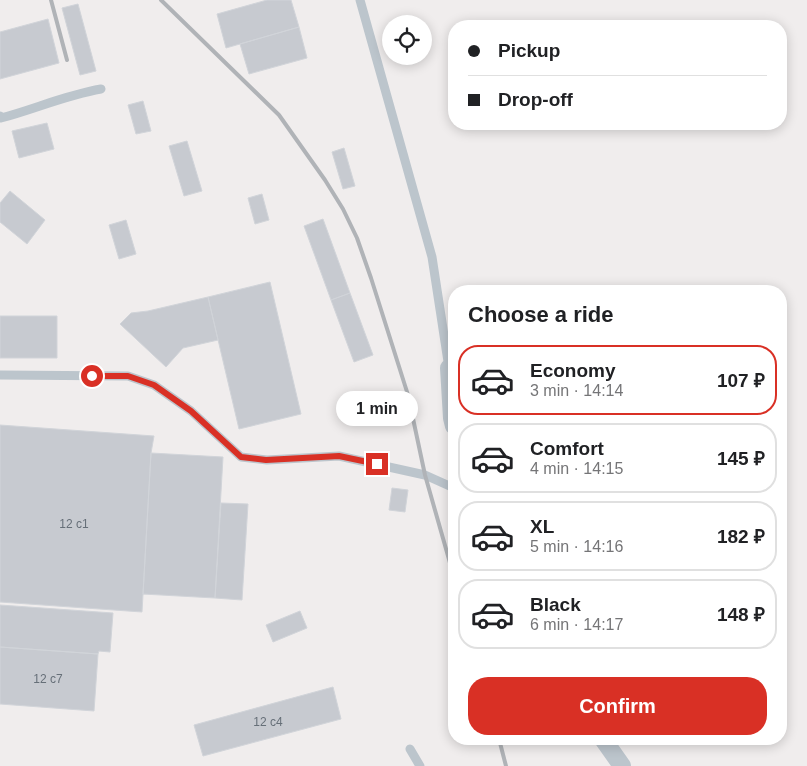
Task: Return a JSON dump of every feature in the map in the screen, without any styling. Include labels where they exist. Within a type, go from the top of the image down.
[{"type":"street","points":[[606,745],[622,766]]},
{"type":"lane","points":[[360,0],[432,257],[448,361]]},
{"type":"lane","points":[[0,116],[1,118],[20,113],[78,93],[101,89]]},
{"type":"lane","points":[[0,374],[128,376],[154,385],[191,411],[241,457],[266,460],[339,456],[425,475],[448,485]]},
{"type":"lane","points":[[410,749],[420,766]]},
{"type":"building","points":[[267,0],[291,0],[299,27],[226,48],[217,14]]},
{"type":"building","points":[[78,4],[96,71],[80,75],[62,8]]},
{"type":"building","points":[[48,19],[59,63],[0,79],[0,32]]},
{"type":"building","points":[[299,27],[307,58],[249,74],[240,44]]},
{"type":"building","points":[[143,101],[151,131],[136,134],[128,105]]},
{"type":"building","points":[[47,123],[54,149],[19,158],[12,131]]},
{"type":"building","points":[[187,141],[202,191],[184,196],[169,146]]},
{"type":"building","points":[[344,148],[355,186],[343,189],[332,152]]},
{"type":"building","points":[[10,191],[45,220],[27,244],[0,222],[0,203]]},
{"type":"building","points":[[262,194],[269,220],[255,224],[248,198]]},
{"type":"building","points":[[323,219],[350,293],[331,300],[304,226]]},
{"type":"building","points":[[126,220],[136,254],[119,259],[109,225]]},
{"type":"building","points":[[270,282],[301,414],[239,429],[208,297]]},
{"type":"building","points":[[350,293],[373,355],[354,362],[331,300]]},
{"type":"building","points":[[208,297],[218,340],[183,348],[166,367],[120,324],[131,313],[148,311]]},
{"type":"building","points":[[0,316],[57,316],[57,358],[0,358]]},
{"type":"building","points":[[0,425],[154,436],[151,453],[142,612],[0,602]]},
{"type":"building","points":[[151,453],[223,457],[215,598],[143,594]]},
{"type":"building","points":[[392,488],[408,490],[405,512],[389,510]]},
{"type":"building","points":[[221,503],[248,504],[242,600],[215,598]]},
{"type":"building","points":[[0,605],[113,613],[110,652],[99,651],[98,654],[0,647]]},
{"type":"building","points":[[300,611],[307,628],[273,642],[266,625]]},
{"type":"building","points":[[0,647],[98,654],[94,711],[0,704]]},
{"type":"building","points":[[333,687],[341,719],[203,756],[194,725]]},
{"type":"railway","points":[[51,0],[67,60]]},
{"type":"railway","points":[[161,0],[279,115],[343,209],[357,238],[371,278],[408,395],[425,475],[448,556]]},
{"type":"railway","points":[[501,745],[506,766]]},
{"type":"route","points":[[92,376],[128,376],[154,385],[191,411],[241,457],[266,460],[339,456],[377,464]]}]
